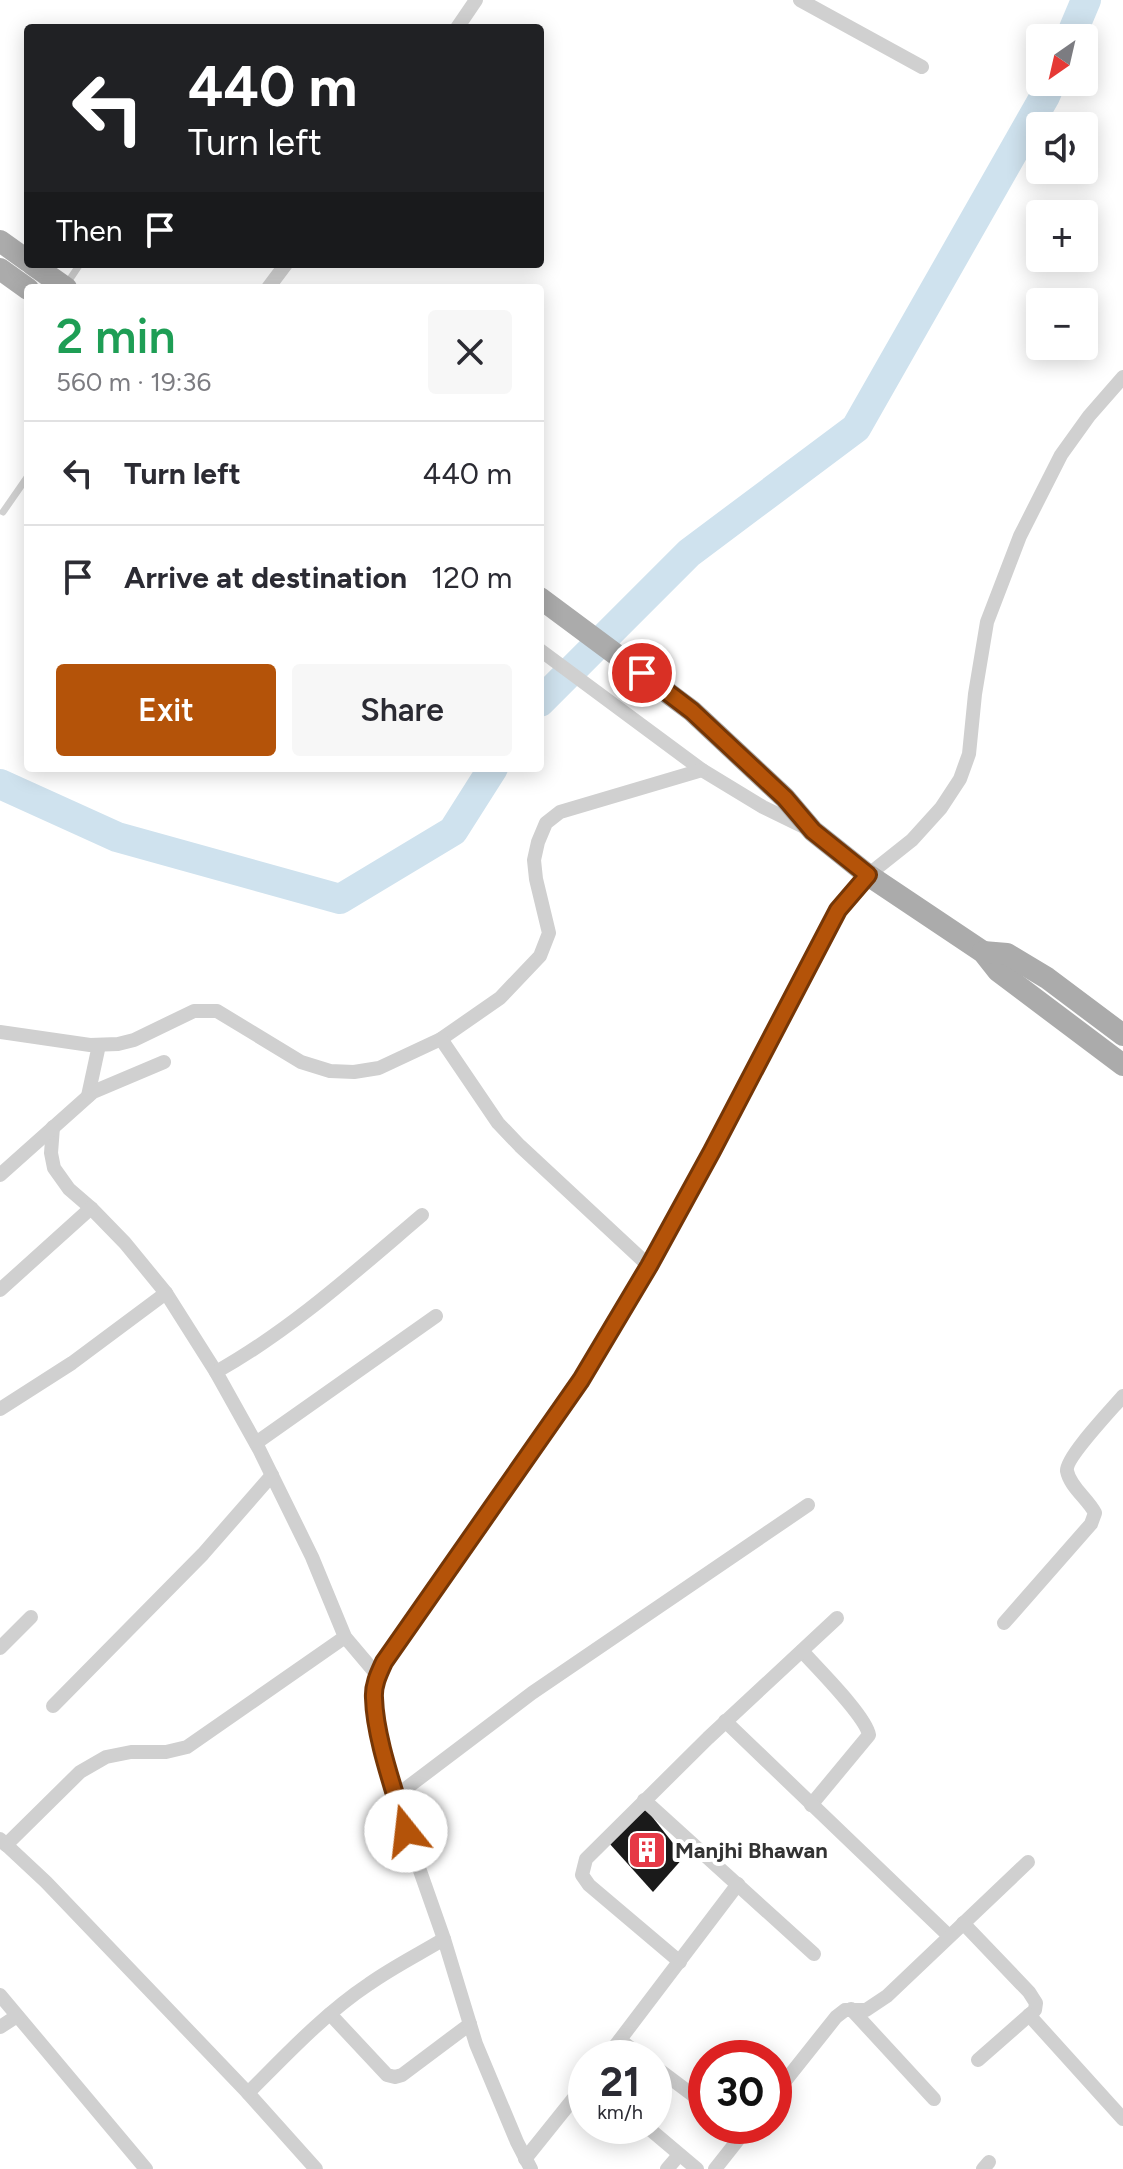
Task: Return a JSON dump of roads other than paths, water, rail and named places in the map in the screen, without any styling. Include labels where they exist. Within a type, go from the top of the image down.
[{"type":"main road","points":[[0,241],[24,259]]},
{"type":"main road","points":[[37,268],[61,284]]},
{"type":"main road","points":[[0,269],[24,286]]},
{"type":"main road","points":[[544,601],[692,711],[785,798],[813,831],[868,875],[983,952],[998,971],[1123,1065]]},
{"type":"main road","points":[[983,952],[1007,954],[1047,978],[1123,1035]]},
{"type":"street","points":[[460,24],[476,0]]},
{"type":"street","points":[[800,0],[922,67]]},
{"type":"street","points":[[528,2164],[481,2057],[406,1831],[378,1728],[373,1695],[378,1676],[384,1662],[581,1380],[649,1266],[712,1151],[838,910],[868,875],[912,840],[941,808],[960,779],[969,754],[987,622],[1020,536],[1061,455],[1123,377]]},
{"type":"street","points":[[544,653],[702,770],[763,807],[813,831]]},
{"type":"street","points":[[0,1032],[99,1045],[118,1044],[134,1040],[194,1011],[217,1011],[301,1062],[330,1071],[354,1072],[379,1068],[441,1039],[500,998],[540,956],[549,933],[534,860],[546,823],[560,812],[702,770]]},
{"type":"street","points":[[441,1039],[498,1123],[649,1266]]},
{"type":"street","points":[[88,1096],[99,1045]]},
{"type":"street","points":[[0,1175],[88,1096],[164,1062]]},
{"type":"street","points":[[53,1127],[51,1153],[54,1168],[69,1189],[125,1243],[166,1293],[256,1443],[312,1557],[345,1637],[378,1676]]},
{"type":"street","points":[[0,1290],[91,1208]]},
{"type":"street","points":[[216,1372],[252,1352],[344,1282],[422,1215]]},
{"type":"street","points":[[0,1408],[72,1363],[166,1293]]},
{"type":"street","points":[[256,1443],[436,1316]]},
{"type":"street","points":[[1004,1623],[1091,1524],[1095,1513],[1073,1484],[1067,1472],[1068,1465],[1075,1452],[1123,1396]]},
{"type":"street","points":[[53,1706],[203,1554],[272,1475]]},
{"type":"street","points":[[396,1796],[558,1675],[808,1505]]},
{"type":"street","points":[[0,1648],[31,1617]]},
{"type":"street","points":[[680,1962],[589,1885],[582,1875],[586,1859],[725,1721],[837,1618]]},
{"type":"street","points":[[316,2169],[248,2093],[46,1882],[3,1842],[80,1772],[106,1757],[187,1747],[345,1637]]},
{"type":"street","points":[[802,1651],[869,1730],[869,1735],[811,1805]]},
{"type":"street","points":[[725,1721],[949,1936]]},
{"type":"street","points":[[644,1800],[814,1954]]},
{"type":"street","points":[[792,2072],[836,2017],[845,2010],[866,2010],[887,1996],[1028,1862]]},
{"type":"street","points":[[620,2040],[738,1884]]},
{"type":"street","points":[[963,1923],[1036,2003],[1035,2010],[978,2060]]},
{"type":"street","points":[[248,2093],[330,2014],[369,1984],[444,1939]]},
{"type":"street","points":[[0,1995],[146,2169]]},
{"type":"street","points":[[851,2009],[934,2099]]},
{"type":"street","points":[[330,2014],[387,2075],[395,2077],[402,2075],[470,2024]]},
{"type":"street","points":[[1029,2015],[1123,2119]]},
{"type":"street","points":[[0,2027],[17,2016]]},
{"type":"street","points":[[528,2164],[568,2108]]},
{"type":"street","points":[[666,2144],[697,2169]]},
{"type":"street","points":[[715,2169],[735,2144]]},
{"type":"street","points":[[667,2169],[679,2155]]},
{"type":"lane","points":[[3,512],[24,482]]},
{"type":"waterway","points":[[1076,24],[1086,0]]},
{"type":"waterway","points":[[544,698],[689,553],[856,428],[1045,96]]},
{"type":"waterway","points":[[0,784],[117,837],[340,899],[453,831],[490,772]]},
{"type":"place","name":"Manjhi Bhawan","points":[[647,1850]]}]
